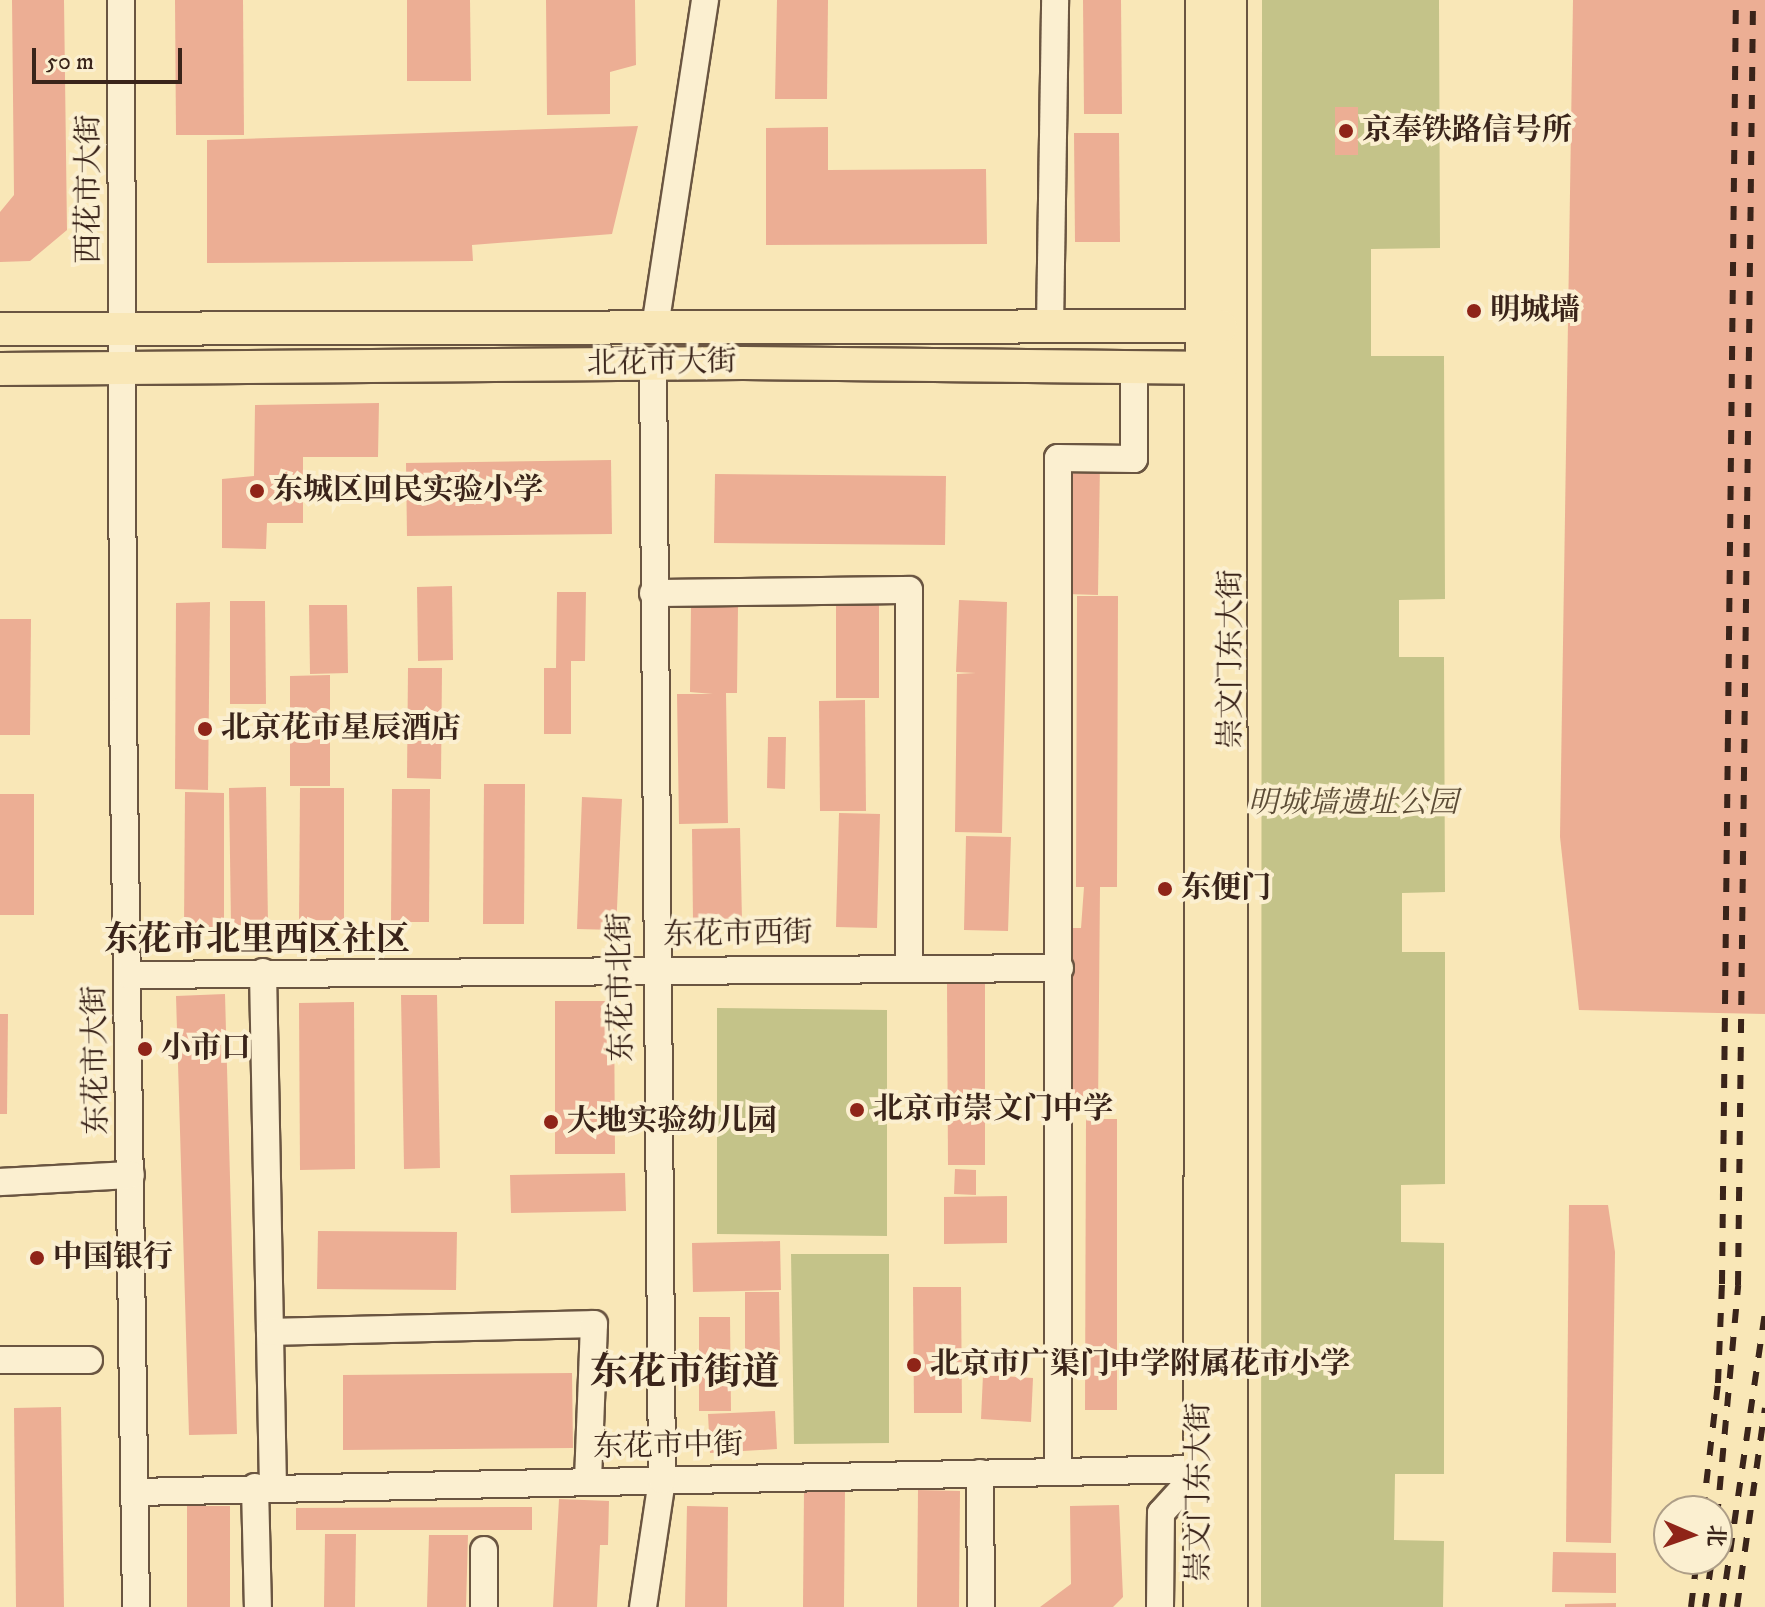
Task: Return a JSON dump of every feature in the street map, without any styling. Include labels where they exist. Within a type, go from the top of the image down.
[{"type":"main road","points":[[1202,0],[1215,368]]},
{"type":"main road","points":[[1215,326],[1230,0]]},
{"type":"main road","name":"北花市大街","points":[[0,329],[1215,326]]},
{"type":"main road","name":"北花市大街","points":[[0,369],[653,365],[1134,370],[1215,368]]},
{"type":"main road","name":"崇文门东大街","points":[[1200,1607],[1215,368]]},
{"type":"main road","name":"崇文门东大街","points":[[1215,368],[1231,1607]]},
{"type":"street","name":"西花市大街","points":[[121,0],[122,367]]},
{"type":"street","points":[[655,327],[705,0]]},
{"type":"street","points":[[1050,327],[1055,0]]},
{"type":"street","name":"东花市北街","points":[[643,1607],[662,1480],[654,968],[653,365]]},
{"type":"street","name":"东花市大街","points":[[122,367],[136,1607]]},
{"type":"street","points":[[1058,1471],[1058,458],[1134,459],[1134,370]]},
{"type":"street","points":[[653,593],[909,590],[909,965]]},
{"type":"street","name":"东花市西街","points":[[129,975],[909,965],[1060,968]]},
{"type":"street","points":[[258,1607],[270,1332],[263,972]]},
{"type":"street","points":[[0,1182],[131,1175]]},
{"type":"street","points":[[270,1332],[594,1324],[588,1480]]},
{"type":"street","points":[[0,1360],[89,1360]]},
{"type":"street","points":[[1160,1607],[1161,1513],[1201,1469]]},
{"type":"street","name":"东花市中街","points":[[135,1492],[1201,1469]]},
{"type":"street","points":[[980,1473],[981,1607]]},
{"type":"street","points":[[484,1550],[484,1607]]},
{"type":"green space","name":"明城墙遗址公园","points":[[1262,0],[1439,0],[1440,248],[1371,249],[1371,356],[1444,356],[1445,599],[1399,600],[1399,657],[1444,657],[1445,892],[1402,893],[1402,952],[1445,952],[1445,1184],[1401,1185],[1401,1242],[1444,1243],[1444,1474],[1395,1474],[1394,1540],[1444,1541],[1443,1607],[1261,1607]]},
{"type":"green space","points":[[717,1008],[887,1010],[887,1236],[717,1234]]},
{"type":"green space","points":[[791,1254],[889,1254],[889,1443],[794,1444]]},
{"type":"building","points":[[12,0],[64,0],[67,230],[30,261],[0,262],[0,212],[14,195]]},
{"type":"building","points":[[175,0],[243,0],[244,135],[176,135]]},
{"type":"building","points":[[407,0],[470,0],[471,81],[407,81]]},
{"type":"building","points":[[546,0],[635,0],[636,65],[610,72],[610,114],[547,115]]},
{"type":"building","points":[[777,0],[828,0],[827,99],[775,99]]},
{"type":"building","points":[[1083,0],[1121,0],[1122,114],[1084,114]]},
{"type":"building","points":[[1573,0],[1765,0],[1765,1014],[1579,1010],[1560,837]]},
{"type":"building","name":"京奉铁路信号所","points":[[1335,107],[1358,107],[1358,155],[1335,155]]},
{"type":"building","points":[[638,126],[612,234],[472,245],[473,261],[207,263],[207,140]]},
{"type":"building","points":[[828,127],[828,170],[986,169],[987,244],[766,245],[766,128]]},
{"type":"building","points":[[1074,133],[1119,133],[1120,242],[1075,242]]},
{"type":"building","points":[[379,403],[378,457],[303,457],[303,523],[267,523],[266,549],[222,548],[222,479],[254,476],[255,405]]},
{"type":"building","points":[[611,460],[612,534],[407,536],[406,463]]},
{"type":"building","points":[[1069,463],[1100,463],[1098,595],[1067,594]]},
{"type":"building","points":[[715,474],[946,476],[945,545],[714,543]]},
{"type":"building","points":[[452,586],[453,660],[418,661],[417,587]]},
{"type":"building","points":[[557,592],[586,592],[585,661],[571,661],[571,734],[544,734],[544,668],[556,668]]},
{"type":"building","points":[[1077,596],[1118,596],[1117,887],[1100,887],[1098,1113],[1072,1113],[1071,928],[1081,928],[1084,887],[1076,887]]},
{"type":"building","points":[[959,600],[1007,602],[1002,833],[955,832],[957,674],[976,673],[956,672]]},
{"type":"building","points":[[230,601],[265,601],[266,704],[230,704]]},
{"type":"building","points":[[210,602],[208,790],[175,789],[176,603]]},
{"type":"building","points":[[836,603],[879,603],[879,698],[836,698]]},
{"type":"building","points":[[309,605],[347,605],[348,673],[310,674]]},
{"type":"building","points":[[691,606],[738,607],[737,693],[726,693],[728,823],[679,824],[677,694],[713,694],[690,692]]},
{"type":"building","points":[[0,619],[31,619],[30,735],[0,735]]},
{"type":"building","points":[[408,668],[442,668],[441,779],[407,778]]},
{"type":"building","points":[[330,675],[330,786],[290,786],[290,676]]},
{"type":"building","points":[[865,700],[866,811],[820,811],[819,701]]},
{"type":"building","points":[[768,737],[786,737],[785,789],[767,788]]},
{"type":"building","points":[[484,784],[525,784],[524,924],[483,924]]},
{"type":"building","points":[[266,787],[268,925],[231,925],[229,788]]},
{"type":"building","points":[[300,788],[344,788],[344,925],[299,924]]},
{"type":"building","points":[[392,789],[430,789],[429,922],[391,922]]},
{"type":"building","points":[[185,792],[224,793],[224,928],[184,928]]},
{"type":"building","points":[[0,794],[34,794],[34,915],[0,915]]},
{"type":"building","points":[[582,797],[622,799],[616,930],[577,929]]},
{"type":"building","points":[[839,813],[880,814],[877,928],[836,927]]},
{"type":"building","points":[[740,828],[742,921],[693,922],[692,829]]},
{"type":"building","points":[[966,836],[1011,837],[1008,931],[964,930]]},
{"type":"building","points":[[947,984],[985,984],[985,1165],[948,1165]]},
{"type":"building","points":[[225,994],[237,1434],[189,1435],[176,996]]},
{"type":"building","points":[[401,995],[437,995],[440,1168],[404,1169]]},
{"type":"building","points":[[555,1001],[614,1001],[615,1154],[555,1154]]},
{"type":"building","points":[[354,1002],[355,1169],[300,1170],[299,1003]]},
{"type":"building","points":[[0,1014],[8,1014],[7,1114],[0,1114]]},
{"type":"building","points":[[1086,1119],[1117,1119],[1117,1410],[1085,1410]]},
{"type":"building","points":[[955,1169],[976,1170],[976,1195],[954,1194]]},
{"type":"building","points":[[625,1173],[626,1211],[511,1213],[510,1175]]},
{"type":"building","points":[[1007,1196],[1007,1243],[944,1244],[944,1197]]},
{"type":"building","points":[[1569,1205],[1608,1205],[1615,1252],[1611,1543],[1566,1542]]},
{"type":"building","points":[[318,1231],[457,1232],[456,1290],[317,1289]]},
{"type":"building","points":[[780,1241],[781,1290],[693,1292],[692,1243]]},
{"type":"building","points":[[913,1287],[961,1287],[962,1413],[914,1413]]},
{"type":"building","points":[[745,1292],[779,1292],[780,1356],[745,1356]]},
{"type":"building","points":[[699,1317],[730,1317],[731,1411],[699,1411]]},
{"type":"building","points":[[572,1373],[573,1448],[343,1450],[343,1375]]},
{"type":"building","points":[[983,1375],[1033,1378],[1031,1422],[981,1419]]},
{"type":"building","points":[[61,1407],[64,1607],[16,1607],[14,1408]]},
{"type":"building","points":[[775,1411],[777,1449],[710,1453],[708,1414]]},
{"type":"building","points":[[918,1490],[960,1491],[959,1607],[917,1607]]},
{"type":"building","points":[[804,1491],[845,1491],[844,1607],[803,1607]]},
{"type":"building","points":[[559,1499],[609,1501],[608,1545],[600,1545],[597,1607],[553,1607]]},
{"type":"building","points":[[1119,1505],[1123,1597],[1113,1607],[1040,1607],[1071,1584],[1070,1506]]},
{"type":"building","points":[[187,1506],[230,1506],[230,1607],[187,1607]]},
{"type":"building","points":[[687,1506],[728,1507],[727,1607],[685,1607]]},
{"type":"building","points":[[532,1507],[532,1530],[296,1530],[296,1508]]},
{"type":"building","points":[[325,1534],[356,1534],[355,1607],[324,1607]]},
{"type":"building","points":[[429,1535],[468,1535],[466,1607],[427,1607]]},
{"type":"building","points":[[1553,1552],[1616,1553],[1616,1593],[1552,1592]]},
{"type":"building","points":[[1616,1603],[1616,1607],[1565,1607],[1565,1604]]},
{"type":"railway","points":[[1705,1495],[1718,1383],[1722,1284],[1736,0]]},
{"type":"railway","points":[[1719,1495],[1738,1285],[1753,0]]},
{"type":"railway","points":[[1722,1607],[1765,1311]]},
{"type":"railway","points":[[1737,1607],[1765,1408]]},
{"type":"railway","points":[[1691,1607],[1695,1575]]},
{"type":"railway","points":[[1705,1607],[1710,1575]]},
{"type":"place","name":"京奉铁路信号所","points":[[1346,131]]},
{"type":"place","name":"明城墙","points":[[1474,311]]},
{"type":"place","name":"东城区回民实验小学","points":[[257,491]]},
{"type":"place","name":"北京花市星辰酒店","points":[[205,729]]},
{"type":"place","name":"东便门","points":[[1165,889]]},
{"type":"place","name":"小市口","points":[[145,1049]]},
{"type":"place","name":"北京市崇文门中学","points":[[857,1110]]},
{"type":"place","name":"大地实验幼儿园","points":[[551,1122]]},
{"type":"place","name":"中国银行","points":[[37,1258]]},
{"type":"place","name":"北京市广渠门中学附属花市小学","points":[[914,1365]]},
{"type":"district","name":"东花市北里西区社区","points":[[257,941]]},
{"type":"district","name":"东花市街道","points":[[685,1374]]}]
